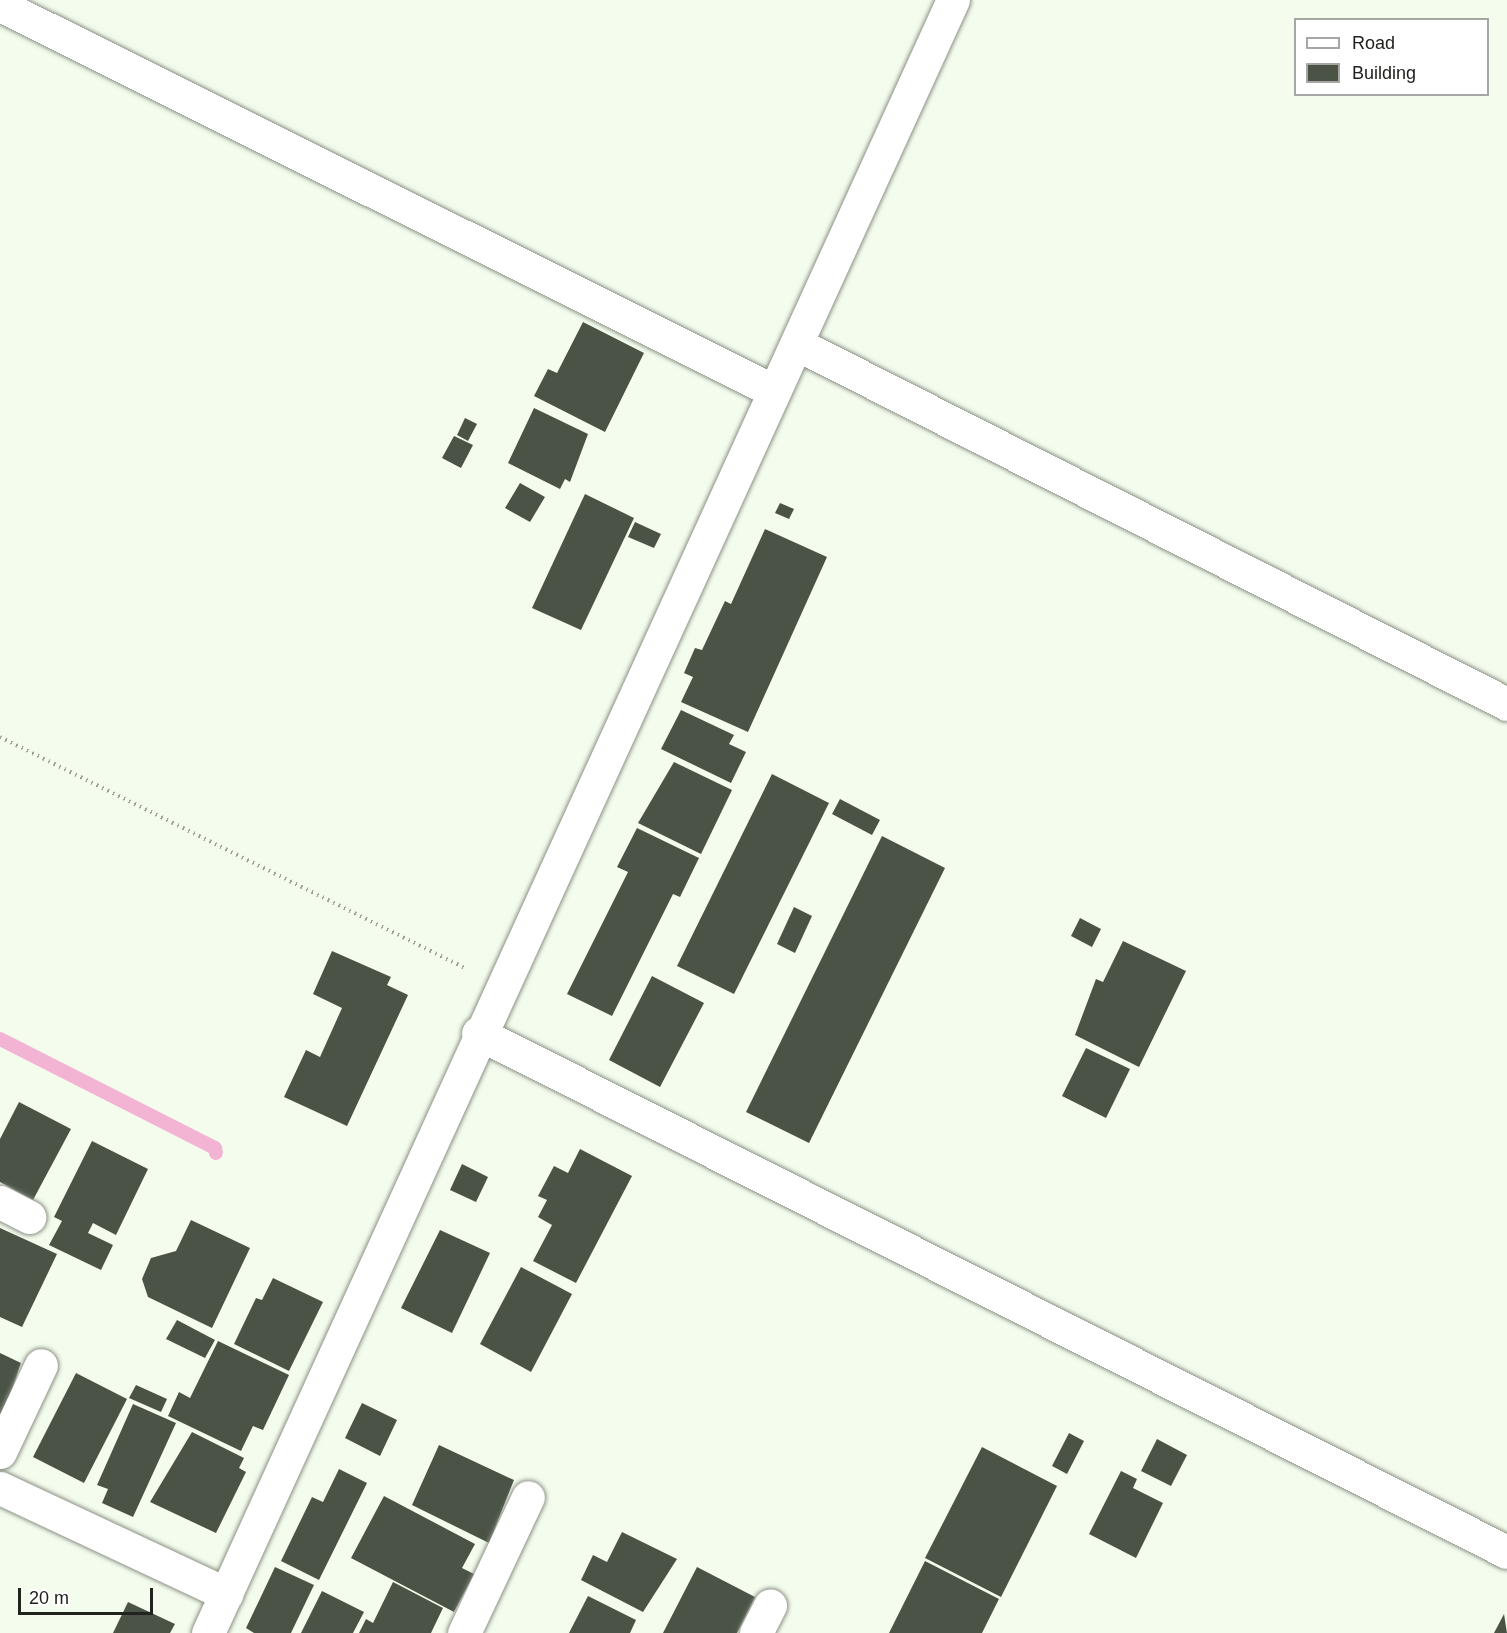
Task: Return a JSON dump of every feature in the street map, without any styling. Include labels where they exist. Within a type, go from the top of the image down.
[{"type":"street","points":[[208,1633],[478,1033],[797,344],[953,0]]},
{"type":"street","points":[[0,5],[774,391]]},
{"type":"street","points":[[797,344],[1507,704]]},
{"type":"street","points":[[478,1033],[1507,1551]]},
{"type":"street","points":[[0,1202],[29,1217]]},
{"type":"street","points":[[0,1452],[41,1365]]},
{"type":"street","points":[[0,1488],[226,1594]]},
{"type":"street","points":[[464,1633],[528,1497]]},
{"type":"path","points":[[0,737],[500,985]]},
{"type":"building","points":[[583,322],[644,353],[605,432],[534,396],[548,369],[557,373]]},
{"type":"building","points":[[534,408],[588,434],[570,482],[565,479],[560,489],[508,463]]},
{"type":"building","points":[[465,418],[477,424],[468,441],[457,435]]},
{"type":"building","points":[[454,436],[473,445],[461,468],[442,458]]},
{"type":"building","points":[[520,483],[545,497],[530,522],[505,508]]},
{"type":"building","points":[[585,494],[634,518],[581,630],[532,608]]},
{"type":"building","points":[[780,503],[794,509],[789,519],[775,513]]},
{"type":"building","points":[[635,522],[661,534],[654,548],[628,537]]},
{"type":"building","points":[[765,529],[827,557],[748,732],[681,702],[693,677],[684,673],[695,648],[702,650],[725,601],[731,604]]},
{"type":"building","points":[[681,710],[734,735],[729,744],[746,752],[731,783],[661,749]]},
{"type":"building","points":[[674,762],[732,790],[701,854],[638,823]]},
{"type":"building","points":[[772,774],[829,803],[734,994],[677,966]]},
{"type":"building","points":[[840,799],[880,820],[872,835],[832,814]]},
{"type":"building","points":[[637,828],[699,858],[680,897],[673,894],[612,1016],[567,994],[628,872],[617,867]]},
{"type":"building","points":[[882,836],[945,868],[809,1143],[746,1112]]},
{"type":"building","points":[[794,907],[812,916],[795,953],[777,944]]},
{"type":"building","points":[[1080,918],[1101,929],[1092,947],[1071,936]]},
{"type":"building","points":[[1123,941],[1186,971],[1139,1067],[1075,1035],[1096,979],[1103,982]]},
{"type":"building","points":[[332,951],[391,977],[387,985],[408,995],[347,1126],[284,1097],[306,1050],[320,1057],[342,1008],[313,994]]},
{"type":"building","points":[[652,976],[704,1003],[660,1087],[609,1060]]},
{"type":"building","points":[[1086,1048],[1130,1069],[1106,1118],[1062,1096]]},
{"type":"building","points":[[19,1102],[71,1129],[33,1200],[0,1182],[0,1139]]},
{"type":"building","points":[[92,1141],[148,1169],[116,1235],[93,1223],[88,1233],[113,1245],[101,1270],[49,1245],[62,1221],[54,1217]]},
{"type":"building","points":[[580,1149],[632,1176],[576,1283],[533,1261],[552,1225],[538,1217],[547,1200],[538,1196],[554,1166],[568,1173]]},
{"type":"building","points":[[462,1164],[488,1177],[476,1202],[450,1190]]},
{"type":"building","points":[[191,1220],[250,1248],[212,1328],[148,1297],[142,1279],[151,1258],[176,1251]]},
{"type":"building","points":[[0,1228],[57,1254],[22,1327],[0,1317]]},
{"type":"building","points":[[440,1230],[490,1253],[452,1333],[401,1308]]},
{"type":"building","points":[[521,1267],[572,1294],[531,1372],[480,1344]]},
{"type":"building","points":[[273,1278],[323,1302],[289,1371],[234,1344],[256,1298],[262,1300]]},
{"type":"building","points":[[177,1320],[215,1340],[205,1358],[166,1339]]},
{"type":"building","points":[[218,1341],[289,1375],[263,1430],[253,1426],[241,1451],[168,1416],[179,1392],[190,1398]]},
{"type":"building","points":[[0,1353],[21,1363],[0,1424]]},
{"type":"building","points":[[76,1373],[127,1399],[84,1483],[33,1457]]},
{"type":"building","points":[[136,1385],[167,1399],[161,1412],[129,1398]]},
{"type":"building","points":[[362,1403],[397,1420],[380,1456],[345,1438]]},
{"type":"building","points":[[133,1404],[176,1423],[133,1517],[102,1503],[108,1489],[97,1485]]},
{"type":"building","points":[[192,1432],[244,1458],[239,1468],[246,1472],[216,1533],[150,1502]]},
{"type":"building","points":[[1069,1433],[1084,1441],[1067,1474],[1052,1466]]},
{"type":"building","points":[[1157,1439],[1187,1455],[1171,1486],[1141,1471]]},
{"type":"building","points":[[439,1445],[514,1480],[489,1543],[412,1505]]},
{"type":"building","points":[[982,1447],[1057,1486],[1001,1597],[925,1558]]},
{"type":"building","points":[[339,1469],[367,1483],[319,1580],[281,1561],[312,1497],[323,1502]]},
{"type":"building","points":[[1121,1471],[1137,1479],[1133,1488],[1163,1503],[1136,1558],[1089,1534]]},
{"type":"building","points":[[384,1496],[475,1544],[462,1568],[474,1574],[454,1612],[351,1558]]},
{"type":"building","points":[[622,1532],[677,1559],[643,1612],[581,1580],[593,1555],[607,1562]]},
{"type":"building","points":[[925,1561],[999,1599],[982,1633],[889,1633]]},
{"type":"building","points":[[275,1567],[314,1585],[291,1633],[254,1633],[246,1628]]},
{"type":"building","points":[[697,1567],[755,1597],[737,1633],[663,1633]]},
{"type":"building","points":[[393,1582],[443,1608],[431,1633],[359,1633],[366,1619],[373,1623]]},
{"type":"building","points":[[322,1591],[364,1612],[353,1633],[301,1633]]},
{"type":"building","points":[[588,1596],[636,1620],[630,1633],[569,1633]]},
{"type":"building","points":[[128,1602],[175,1624],[170,1633],[113,1633]]},
{"type":"building","points":[[1504,1614],[1507,1633],[1494,1633]]},
{"type":"waterway","points":[[0,1039],[215,1148],[216,1153]]}]
